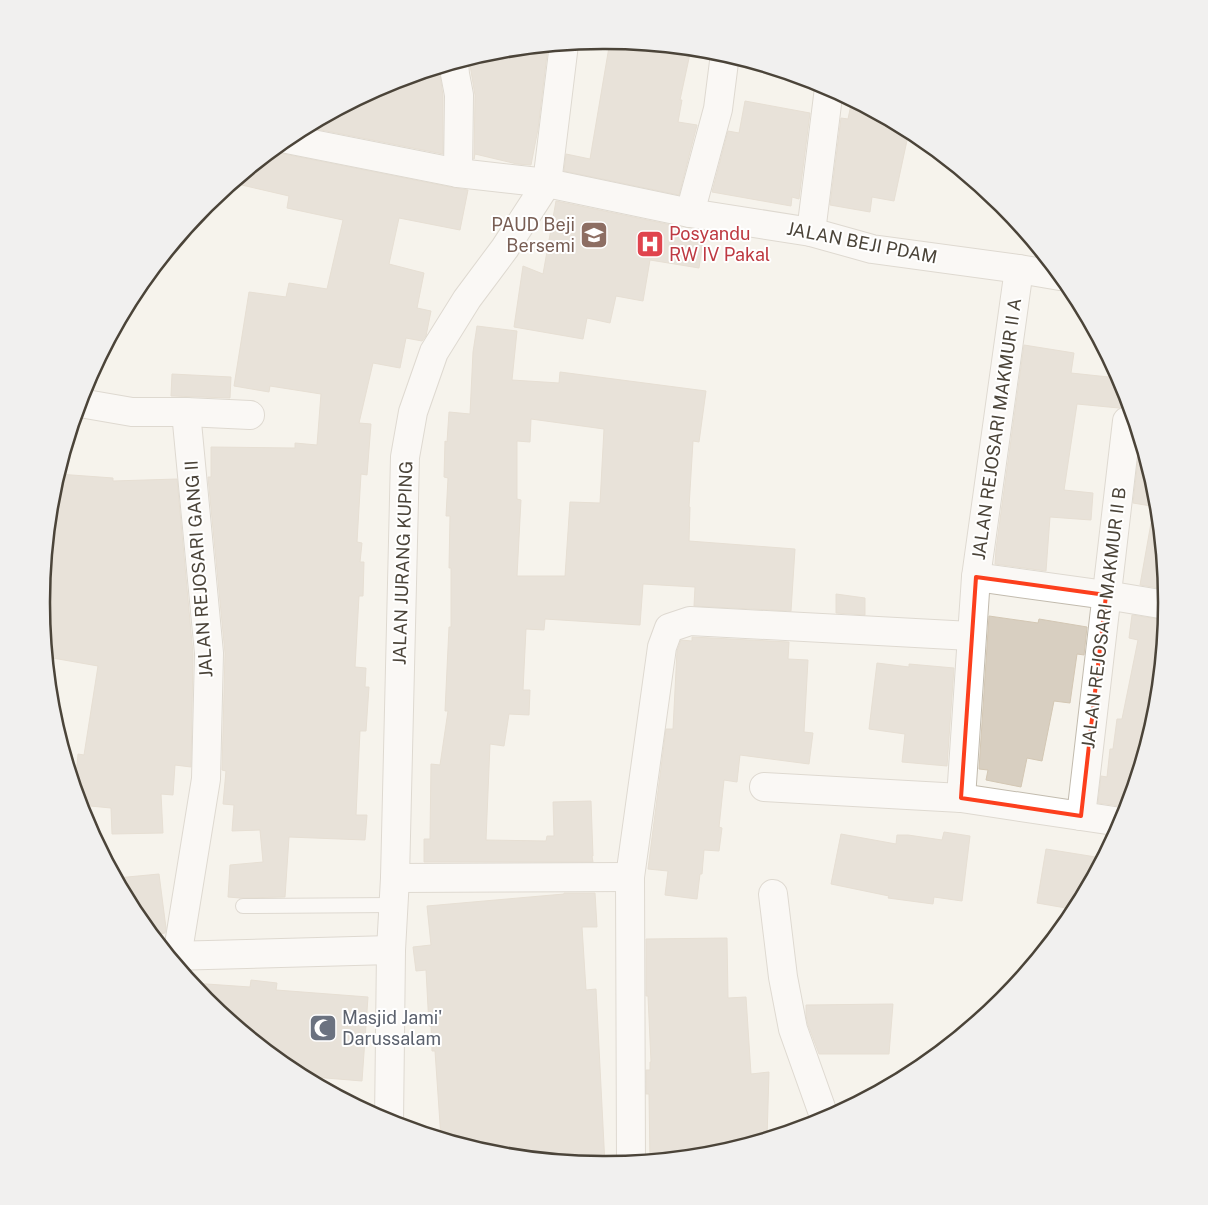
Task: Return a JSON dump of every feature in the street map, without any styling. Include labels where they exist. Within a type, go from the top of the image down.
[{"type":"street","name":"JALAN JURANG KUPING","points":[[389,1113],[391,950],[395,878],[405,457],[413,412],[434,352],[467,298],[505,248],[547,183],[563,50]]},
{"type":"street","points":[[690,212],[718,109],[724,62]]},
{"type":"street","points":[[455,70],[459,95],[458,173]]},
{"type":"street","points":[[811,232],[828,96]]},
{"type":"street","name":"JALAN BEJI PDAM","points":[[297,141],[458,173],[547,183],[690,212],[811,232],[872,248],[1040,267]]},
{"type":"street","name":"JALAN REJOSARI MAKMUR II A","points":[[1040,267],[976,577],[1158,604]]},
{"type":"street","points":[[88,403],[132,412],[186,412],[250,416]]},
{"type":"street","name":"JALAN REJOSARI GANG II","points":[[175,952],[206,780],[209,653],[186,412]]},
{"type":"street","name":"JALAN REJOSARI MAKMUR II B","points":[[1081,816],[1127,422]]},
{"type":"street","points":[[961,798],[976,577]]},
{"type":"street","points":[[631,1155],[630,877],[662,647],[669,628],[690,621],[971,636]]},
{"type":"street","points":[[764,787],[961,798],[1113,821]]},
{"type":"street","points":[[395,878],[630,877]]},
{"type":"street","points":[[774,894],[783,977],[793,1029],[823,1111]]},
{"type":"street","points":[[180,959],[391,950]]},
{"type":"lane","points":[[243,906],[393,905]]},
{"type":"highlighted area","points":[[976,577],[1106,595],[1081,816],[961,798]]},
{"type":"building","points":[[609,49],[640,50],[690,55],[680,100],[682,100],[678,122],[697,125],[679,195],[564,171],[566,154],[590,159]]},
{"type":"building","points":[[547,52],[538,129],[531,165],[517,164],[475,154],[474,159],[475,95],[470,66],[496,59]]},
{"type":"building","points":[[440,74],[443,96],[443,154],[317,129],[359,106],[392,91]]},
{"type":"building","points":[[745,101],[810,113],[799,199],[792,197],[791,206],[712,192],[728,131],[739,133]]},
{"type":"building","points":[[851,107],[907,139],[894,201],[872,197],[870,212],[830,205],[841,118],[848,119]]},
{"type":"building","points":[[281,153],[468,190],[460,230],[399,218],[389,264],[424,273],[417,308],[431,311],[426,336],[422,341],[406,338],[400,368],[373,363],[359,423],[371,424],[367,475],[361,474],[357,542],[362,543],[360,562],[364,562],[363,596],[359,596],[355,667],[366,668],[365,687],[369,687],[366,731],[360,731],[356,815],[367,815],[365,840],[289,837],[285,897],[240,898],[228,897],[230,865],[263,862],[260,830],[232,831],[234,805],[223,804],[226,771],[222,770],[225,653],[208,477],[211,477],[211,447],[295,448],[295,443],[317,445],[321,394],[270,386],[269,392],[234,386],[249,292],[286,297],[289,283],[327,289],[343,220],[287,208],[289,196],[241,185]]},
{"type":"building","points":[[556,201],[681,227],[680,237],[703,241],[699,268],[650,260],[643,301],[616,296],[610,323],[587,318],[583,339],[514,327],[523,266],[543,274]]},
{"type":"building","points":[[477,326],[517,331],[512,380],[559,383],[560,372],[706,391],[699,442],[693,441],[689,541],[795,549],[791,611],[694,606],[695,587],[643,584],[640,625],[545,619],[544,630],[526,629],[523,690],[530,690],[529,715],[509,714],[504,746],[490,744],[486,840],[546,841],[547,836],[554,836],[553,802],[591,801],[593,862],[424,862],[424,839],[430,839],[431,764],[440,765],[448,711],[445,711],[449,627],[451,627],[451,568],[449,568],[450,516],[446,516],[448,478],[444,477],[445,441],[447,442],[449,412],[470,414],[473,352]],"holes":[[[531,419],[604,429],[600,503],[570,502],[565,576],[517,576],[521,500],[517,499],[517,441],[530,442]]]},
{"type":"building","points":[[1024,345],[1074,353],[1071,373],[1110,377],[1122,407],[1077,404],[1064,490],[1093,493],[1091,520],[1050,517],[1046,571],[995,564]]},
{"type":"building","points":[[172,374],[231,377],[230,398],[171,396]]},
{"type":"building","points":[[1138,457],[1149,506],[1133,503]]},
{"type":"building","points":[[65,475],[113,478],[113,481],[177,479],[193,654],[191,767],[175,765],[173,795],[161,794],[163,833],[112,834],[111,808],[89,806],[77,769],[78,754],[84,755],[98,666],[53,658],[50,602],[51,566],[55,530]]},
{"type":"building","points":[[1151,523],[1152,523],[1158,588],[1140,585]]},
{"type":"building","points":[[836,594],[865,598],[865,615],[836,613]]},
{"type":"building","points":[[1132,615],[1158,619],[1153,675],[1147,711],[1139,746],[1119,806],[1098,803],[1101,776],[1107,777],[1110,749],[1113,749],[1117,719],[1122,719],[1138,640],[1129,638]]},
{"type":"building","points":[[989,616],[1038,623],[1039,619],[1087,627],[1084,655],[1077,654],[1070,703],[1054,701],[1042,761],[1027,758],[1021,787],[986,780],[988,770],[979,769]]},
{"type":"building","points":[[692,637],[789,642],[788,659],[808,660],[804,732],[813,733],[809,764],[740,755],[737,782],[724,780],[719,827],[722,828],[719,851],[704,850],[697,899],[665,895],[668,871],[648,869],[666,729],[673,729],[677,651],[681,640],[692,641]]},
{"type":"building","points":[[877,663],[909,667],[909,664],[954,668],[947,766],[902,762],[905,734],[869,729]]},
{"type":"building","points":[[944,832],[970,836],[962,901],[934,897],[933,904],[888,898],[889,896],[831,884],[841,834],[896,844],[897,835],[942,840]]},
{"type":"building","points":[[1046,849],[1096,857],[1065,908],[1037,903]]},
{"type":"building","points":[[159,874],[166,928],[165,933],[161,934],[123,877]]},
{"type":"building","points":[[595,893],[597,927],[582,927],[586,990],[596,989],[605,1156],[532,1152],[496,1146],[441,1131],[435,1051],[432,1051],[431,1026],[429,1026],[426,970],[416,971],[413,947],[431,945],[427,906]]},
{"type":"building","points":[[727,938],[728,998],[746,997],[751,1074],[769,1072],[767,1131],[712,1146],[650,1154],[649,1094],[646,1094],[646,1070],[650,1070],[651,1062],[648,996],[646,996],[646,939]]},
{"type":"building","name":"Masjid Jami' Darussalam","points":[[251,980],[277,983],[276,990],[368,997],[362,1081],[320,1077],[267,1042],[239,1019],[203,984],[250,987]]},
{"type":"building","points":[[893,1004],[889,1054],[819,1054],[808,1025],[806,1005]]},
{"type":"place","name":"PAUD Beji Bersemi","points":[[594,235]]},
{"type":"place","name":"Posyandu RW IV Pakal","points":[[650,244]]},
{"type":"place","name":"Masjid Jami' Darussalam","points":[[323,1028]]}]
